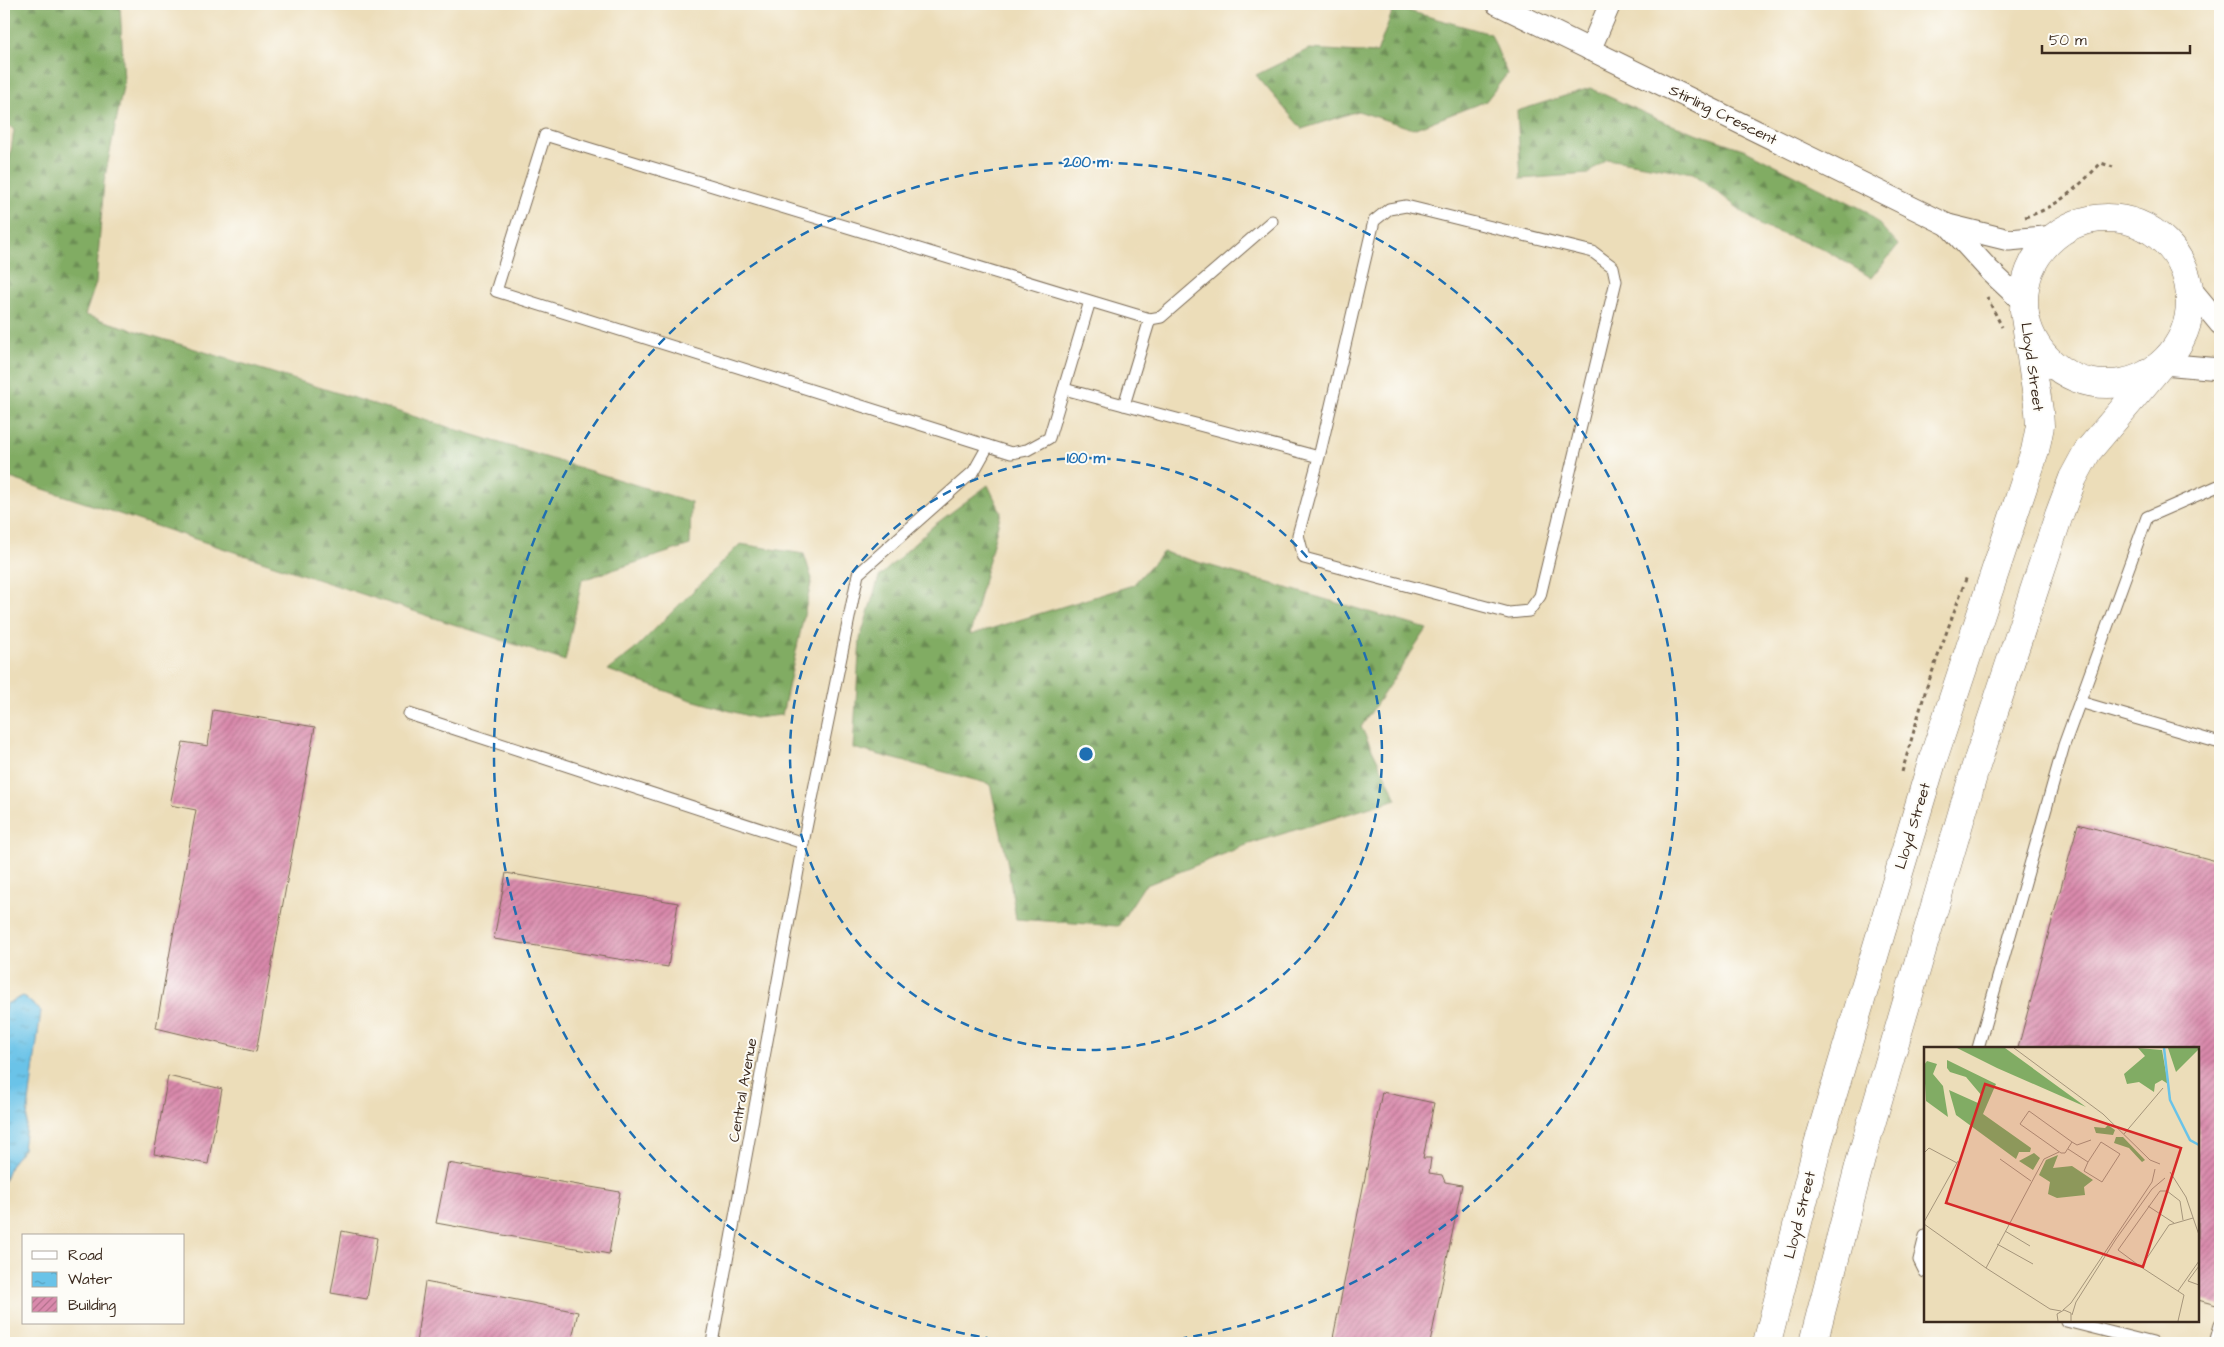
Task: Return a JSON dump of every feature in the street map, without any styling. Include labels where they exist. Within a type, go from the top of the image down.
[{"type":"main road","points":[[1813,1343],[1862,1155],[1974,769],[2059,515],[2073,478],[2087,452],[2176,348],[2186,330],[2191,310],[2191,289],[2178,256],[2164,238],[2144,226],[2123,218],[2100,217],[2078,222],[2055,236],[2043,247],[2032,264],[2025,282],[2024,306],[2030,335],[2044,356],[2063,372],[2086,382],[2112,384],[2136,379],[2161,365]]},
{"type":"main road","name":"Lloyd Street","points":[[1767,1343],[1818,1144],[1932,762],[2035,451],[2040,426],[2039,411],[2024,306]]},
{"type":"street","name":"Stirling Crescent","points":[[1497,4],[1948,225],[2009,240],[2055,236]]},
{"type":"street","points":[[1590,50],[1610,4]]},
{"type":"street","name":"Stirling Crescent","points":[[1948,225],[2024,306]]},
{"type":"street","points":[[2191,289],[2220,324]]},
{"type":"street","points":[[2161,365],[2220,369]]},
{"type":"lane","points":[[1090,301],[1049,438],[1027,450],[1011,453],[496,292],[545,135],[1150,319],[1161,317],[1272,221]]},
{"type":"lane","points":[[1406,206],[1593,252],[1613,267],[1616,281],[1540,596],[1529,611],[1509,613],[1304,558],[1298,535],[1318,457],[1374,221],[1389,209],[1406,206]]},
{"type":"lane","points":[[1124,405],[1150,319]]},
{"type":"lane","points":[[1064,389],[1318,457]]},
{"type":"lane","name":"Central Avenue","points":[[712,1343],[804,843],[858,574],[974,471],[988,446]]},
{"type":"lane","points":[[1978,1047],[2064,745],[2147,517],[2218,486],[2220,487]]},
{"type":"lane","points":[[2080,702],[2220,743]]},
{"type":"lane","points":[[409,714],[804,843]]},
{"type":"lane","points":[[1924,1240],[1919,1260],[1924,1270]]},
{"type":"lane","points":[[2070,1322],[2153,1343]]},
{"type":"lane","points":[[2215,1343],[2220,1325]]},
{"type":"green space","points":[[4,4],[120,4],[124,82],[104,182],[96,283],[85,315],[691,502],[690,545],[582,580],[565,661],[4,476],[4,195],[14,130],[4,121]]},
{"type":"green space","points":[[1394,7],[1491,34],[1507,74],[1486,101],[1413,129],[1358,111],[1302,129],[1256,75],[1309,49],[1377,53]]},
{"type":"green space","points":[[1590,88],[1666,123],[1746,150],[1868,212],[1898,245],[1872,278],[1825,250],[1761,226],[1693,173],[1606,159],[1588,174],[1521,179],[1517,111]]},
{"type":"green space","points":[[988,485],[1001,512],[970,635],[1133,585],[1163,552],[1427,629],[1361,727],[1397,799],[1249,844],[1144,886],[1118,926],[1016,919],[1007,860],[990,784],[853,748],[860,639],[879,577],[933,526]]},
{"type":"green space","points":[[740,544],[804,554],[812,579],[782,715],[755,718],[688,699],[608,670],[633,651]]},
{"type":"water","points":[[23,996],[41,1011],[23,1149],[11,1164],[4,1181],[4,1014],[6,1004]]},
{"type":"building","points":[[213,710],[315,727],[256,1052],[156,1028],[196,810],[170,805],[183,742],[208,746]]},
{"type":"building","points":[[2078,824],[2220,862],[2220,1306],[2199,1300],[2199,1047],[2018,1047]]},
{"type":"building","points":[[506,873],[678,903],[668,967],[494,939]]},
{"type":"building","points":[[168,1076],[222,1089],[208,1164],[154,1154]]},
{"type":"building","points":[[1382,1092],[1434,1103],[1423,1158],[1431,1158],[1429,1173],[1442,1175],[1445,1182],[1462,1185],[1430,1343],[1332,1343]]},
{"type":"building","points":[[448,1163],[620,1192],[609,1254],[436,1223]]},
{"type":"building","points":[[342,1231],[377,1238],[367,1299],[331,1293]]},
{"type":"building","points":[[425,1282],[578,1312],[571,1343],[416,1343]]}]
